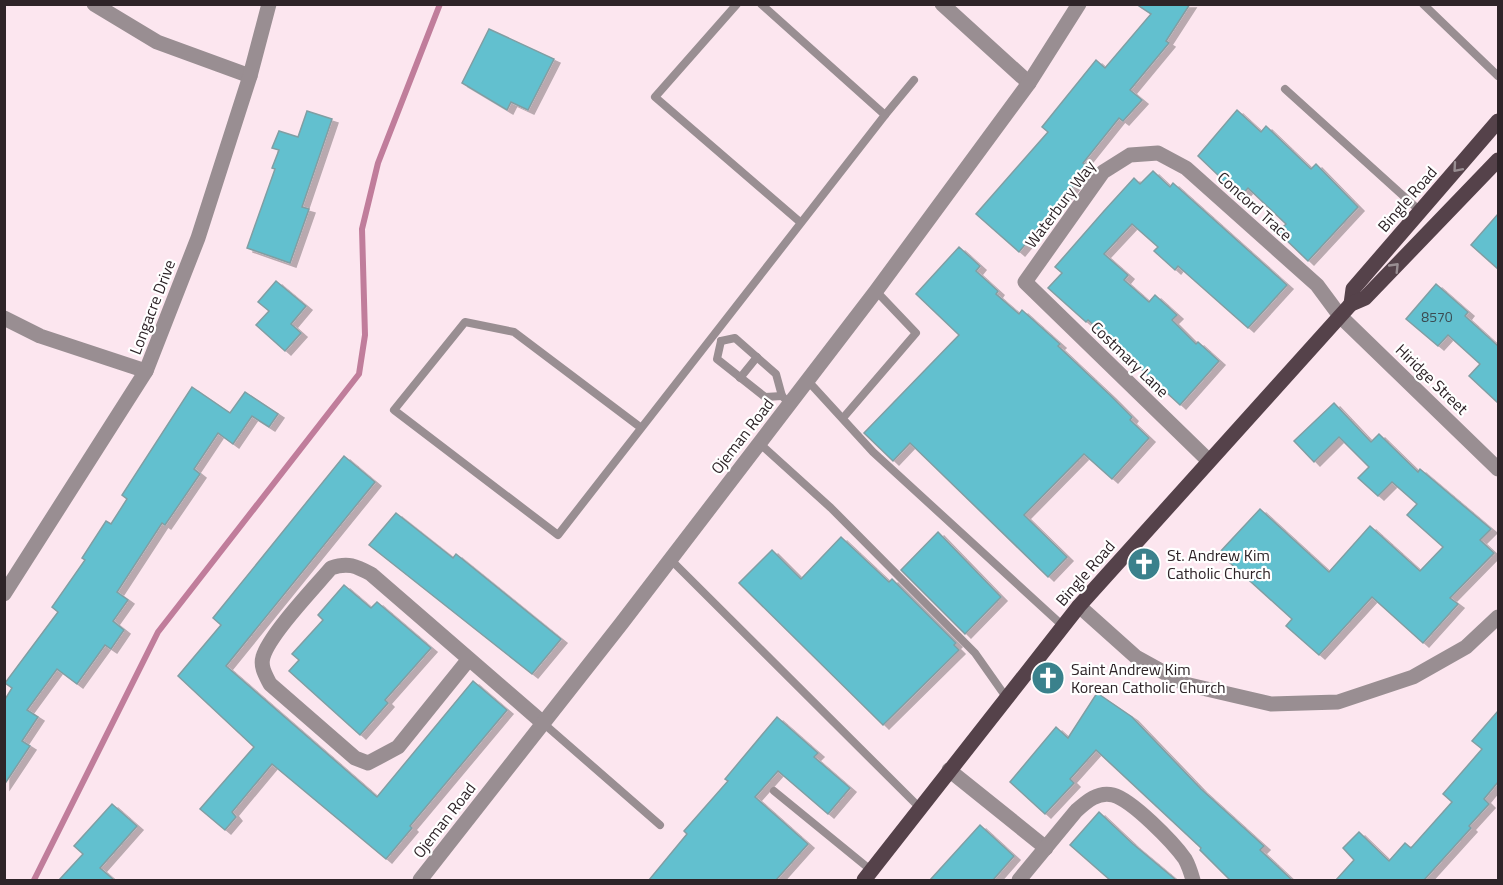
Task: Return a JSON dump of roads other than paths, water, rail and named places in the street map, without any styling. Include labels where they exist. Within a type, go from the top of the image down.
[{"type":"main road","name":"Bingle Road","points":[[1345,310],[1353,289],[1497,125]]},
{"type":"main road","name":"Bingle Road","points":[[868,876],[1079,606],[1345,310],[1365,298],[1498,160]]},
{"type":"street","points":[[94,4],[158,42],[250,76]]},
{"type":"street","name":"Longacre Drive","points":[[4,594],[146,371],[198,238],[250,76],[269,4]]},
{"type":"street","points":[[942,4],[1029,83]]},
{"type":"street","name":"Ojeman Road","points":[[420,880],[759,443],[786,400],[808,381],[876,291],[1029,83],[1079,4]]},
{"type":"street","name":"Concord Trace","points":[[1130,155],[1158,153],[1186,168],[1345,310]]},
{"type":"street","name":"Waterbury Way","points":[[1025,282],[1103,172],[1130,155]]},
{"type":"street","name":"Costmary Lane","points":[[1025,282],[1209,461]]},
{"type":"street","name":"Hiridge Street","points":[[1345,310],[1498,469]]},
{"type":"street","points":[[4,318],[40,336],[146,371]]},
{"type":"street","points":[[469,659],[398,747],[368,763],[354,758],[270,684],[263,669],[262,659],[269,644],[331,568],[344,564],[354,565],[371,574],[543,723]]},
{"type":"street","points":[[1079,606],[1136,657],[1185,684],[1270,704],[1338,702],[1413,676],[1466,647],[1498,617]]},
{"type":"street","points":[[949,770],[1046,848]]},
{"type":"street","points":[[1020,880],[1076,811],[1085,803],[1103,794],[1112,795],[1131,806],[1178,851],[1190,868],[1193,880]]},
{"type":"lane","points":[[737,4],[655,97],[800,222]]},
{"type":"lane","points":[[761,4],[885,115]]},
{"type":"lane","points":[[1423,4],[1498,76]]},
{"type":"lane","points":[[640,427],[514,332],[465,322],[394,410],[558,535],[712,334],[914,80]]},
{"type":"lane","points":[[1285,89],[1420,211]]},
{"type":"lane","points":[[843,418],[915,333],[876,291]]},
{"type":"lane","points":[[712,334],[721,341],[735,338],[757,357],[776,374],[786,400],[765,397],[717,359],[721,341]]},
{"type":"lane","points":[[740,378],[757,357]]},
{"type":"lane","points":[[808,381],[873,452],[1063,626]]},
{"type":"lane","points":[[759,443],[831,508],[975,653],[1006,697]]},
{"type":"lane","points":[[670,559],[920,808]]},
{"type":"lane","points":[[543,723],[660,825]]},
{"type":"lane","points":[[774,790],[868,876]]},
{"type":"waterway","points":[[34,880],[158,632],[359,374],[365,335],[362,229],[378,163],[440,4]]},
{"type":"place","name":"St. Andrew Kim Catholic Church","points":[[1144,564]]},
{"type":"place","name":"Saint Andrew Kim Korean Catholic Church","points":[[1048,678]]}]
